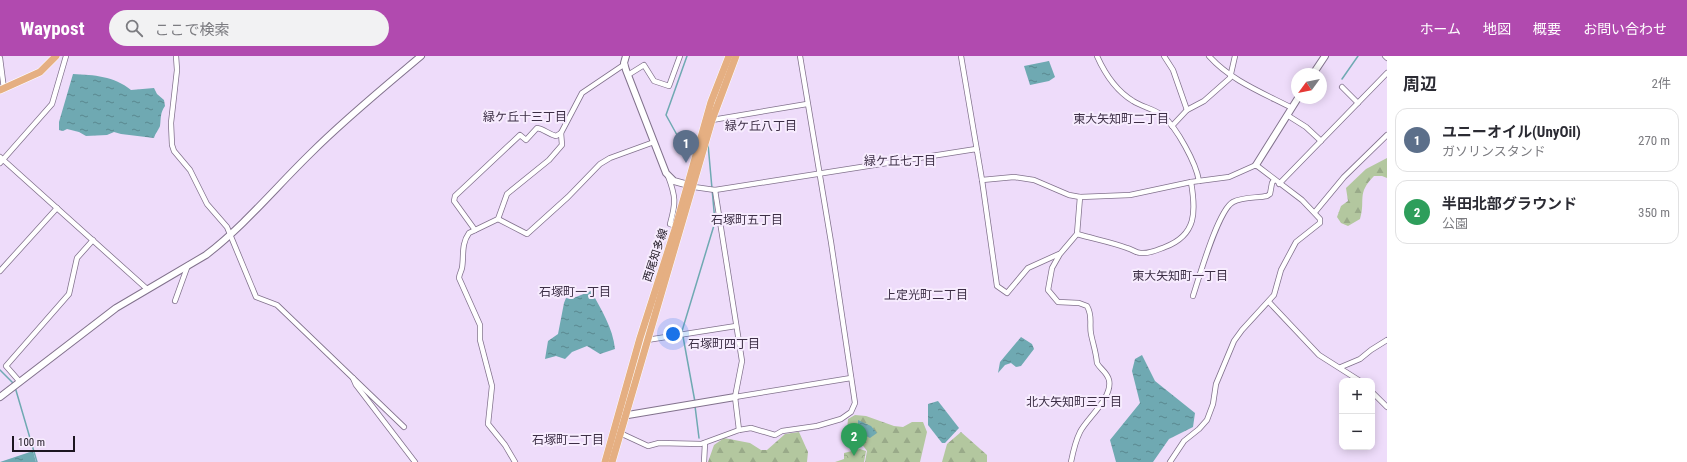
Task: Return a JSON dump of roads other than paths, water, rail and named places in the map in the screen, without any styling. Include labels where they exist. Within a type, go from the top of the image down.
[{"type":"main road","points":[[2,90],[40,72],[56,56]]},
{"type":"main road","name":"西尾知多線","points":[[605,462],[647,340],[703,143],[711,102],[729,56]]},
{"type":"main road","name":"西尾知多線","points":[[703,143],[736,56]]},
{"type":"main road","name":"西尾知多線","points":[[612,462],[620,433],[621,416],[640,338],[676,226],[691,186]]},
{"type":"street","points":[[66,56],[52,104],[1,160],[147,289]]},
{"type":"street","points":[[176,56],[177,70],[171,123],[172,145],[174,151],[190,170],[207,204],[227,227],[256,297],[277,305],[404,426]]},
{"type":"street","points":[[0,397],[116,308],[206,255],[231,235],[331,134],[420,56]]},
{"type":"street","points":[[622,56],[673,190],[675,205],[670,224],[676,226]]},
{"type":"street","points":[[515,462],[505,445],[488,424],[492,386],[480,340],[480,325],[459,278],[462,265],[464,241],[469,233],[498,219],[507,194],[549,160],[562,145],[561,133],[582,93],[624,64],[626,56]]},
{"type":"street","points":[[628,75],[644,65],[654,81],[669,86],[680,56]]},
{"type":"street","points":[[620,433],[648,446],[659,443],[705,443],[739,430],[752,428],[776,435],[782,431],[817,426],[841,419],[851,412],[855,403],[820,174],[800,56]]},
{"type":"street","points":[[961,56],[982,180],[997,286],[1007,293],[1028,268],[1060,254]]},
{"type":"street","points":[[1097,56],[1107,78],[1114,85],[1133,101],[1163,116],[1172,126],[1196,168],[1199,181]]},
{"type":"street","points":[[1164,56],[1173,70],[1187,110]]},
{"type":"street","points":[[1208,56],[1220,69],[1292,108]]},
{"type":"street","points":[[1172,126],[1187,110],[1204,101],[1230,78],[1235,56]]},
{"type":"street","points":[[1317,68],[1325,56]]},
{"type":"street","points":[[0,58],[2,90]]},
{"type":"street","points":[[1279,184],[1387,73]]},
{"type":"street","points":[[1342,87],[1358,103]]},
{"type":"street","points":[[712,120],[807,104]]},
{"type":"street","points":[[982,180],[1004,177],[1028,179],[1069,195],[1080,197],[1137,194],[1191,182],[1229,177],[1256,165],[1294,104]]},
{"type":"street","points":[[1287,115],[1306,127],[1321,141]]},
{"type":"street","points":[[475,230],[454,201],[455,196],[520,134],[526,140],[536,128],[543,129],[548,134],[556,136],[561,133]]},
{"type":"street","points":[[1315,212],[1344,177],[1387,135]]},
{"type":"street","points":[[498,219],[527,234],[568,197],[600,164],[615,155],[654,142]]},
{"type":"street","points":[[666,173],[674,181],[691,186],[715,190],[976,149],[977,151]]},
{"type":"street","points":[[1170,462],[1184,441],[1199,429],[1207,420],[1213,404],[1216,384],[1237,336],[1269,302],[1275,292],[1282,266],[1296,242],[1320,223],[1320,219],[1315,212],[1302,200],[1256,165]]},
{"type":"street","points":[[1193,296],[1214,235],[1230,204],[1236,201],[1267,196],[1270,194],[1272,182],[1274,180]]},
{"type":"street","points":[[1077,234],[1128,248],[1140,254],[1147,254],[1170,245],[1183,237],[1189,229],[1192,220],[1194,202],[1191,182]]},
{"type":"street","points":[[715,190],[742,361],[735,397],[739,430]]},
{"type":"street","points":[[1071,462],[1076,439],[1100,408],[1110,382],[1108,376],[1096,363],[1096,354],[1090,327],[1091,314],[1087,306],[1079,303],[1058,302],[1048,290],[1052,268],[1060,254],[1077,234],[1080,197]]},
{"type":"street","points":[[0,271],[57,208]]},
{"type":"street","points":[[17,385],[6,366],[69,294],[77,258],[93,240]]},
{"type":"street","points":[[175,301],[175,296],[188,265]]},
{"type":"street","points":[[1269,302],[1314,350],[1356,378]]},
{"type":"street","points":[[647,340],[736,326]]},
{"type":"street","points":[[1341,367],[1360,359],[1387,340]]},
{"type":"street","points":[[352,377],[356,385],[415,462]]},
{"type":"street","points":[[621,416],[851,378]]},
{"type":"street","points":[[1375,395],[1387,407]]},
{"type":"street","points":[[704,462],[705,443]]},
{"type":"water","points":[[1049,61],[1055,77],[1049,81],[1030,85],[1024,66]]},
{"type":"water","points":[[73,74],[104,77],[118,82],[131,90],[154,88],[157,94],[164,100],[165,106],[161,113],[160,126],[154,138],[114,132],[107,135],[86,136],[79,132],[67,129],[63,131],[59,130],[59,122]]},
{"type":"water","points":[[591,291],[609,326],[615,349],[600,354],[587,346],[572,352],[565,359],[556,356],[545,359],[548,341],[558,334],[566,298],[571,299]]},
{"type":"water","points":[[1021,337],[1032,344],[1034,349],[1021,366],[1016,367],[1011,363],[1005,365],[998,373],[1000,362]]},
{"type":"water","points":[[1142,355],[1155,381],[1195,413],[1193,427],[1169,439],[1153,462],[1116,462],[1110,440],[1140,403],[1132,371],[1135,359]]},
{"type":"water","points":[[938,401],[959,428],[945,443],[942,443],[928,425],[928,404]]},
{"type":"water","points":[[858,420],[871,426],[877,433],[870,438],[858,432]]},
{"type":"water","points":[[33,451],[36,462],[0,462]]},
{"type":"waterway","points":[[687,56],[666,115],[677,135],[697,141]]},
{"type":"waterway","points":[[1342,79],[1358,56]]},
{"type":"waterway","points":[[695,402],[682,331],[715,222],[708,144]]},
{"type":"waterway","points":[[0,370],[14,384]]},
{"type":"waterway","points":[[15,387],[37,462]]},
{"type":"waterway","points":[[695,406],[699,438]]},
{"type":"place","name":"ユニーオイル(UnyOil)","points":[[686,163]]},
{"type":"place","name":"半田北部グラウンド","points":[[854,456]]},
{"type":"district","name":"緑ケ丘十三丁目","points":[[525,117]]},
{"type":"district","name":"東大矢知町二丁目","points":[[1121,119]]},
{"type":"district","name":"緑ケ丘八丁目","points":[[761,126]]},
{"type":"district","name":"緑ケ丘七丁目","points":[[900,161]]},
{"type":"district","name":"石塚町五丁目","points":[[747,220]]},
{"type":"district","name":"東大矢知町一丁目","points":[[1180,276]]},
{"type":"district","name":"石塚町一丁目","points":[[575,292]]},
{"type":"district","name":"上定光町二丁目","points":[[926,295]]},
{"type":"district","name":"石塚町四丁目","points":[[724,344]]},
{"type":"district","name":"北大矢知町三丁目","points":[[1074,402]]},
{"type":"district","name":"石塚町二丁目","points":[[568,440]]}]
